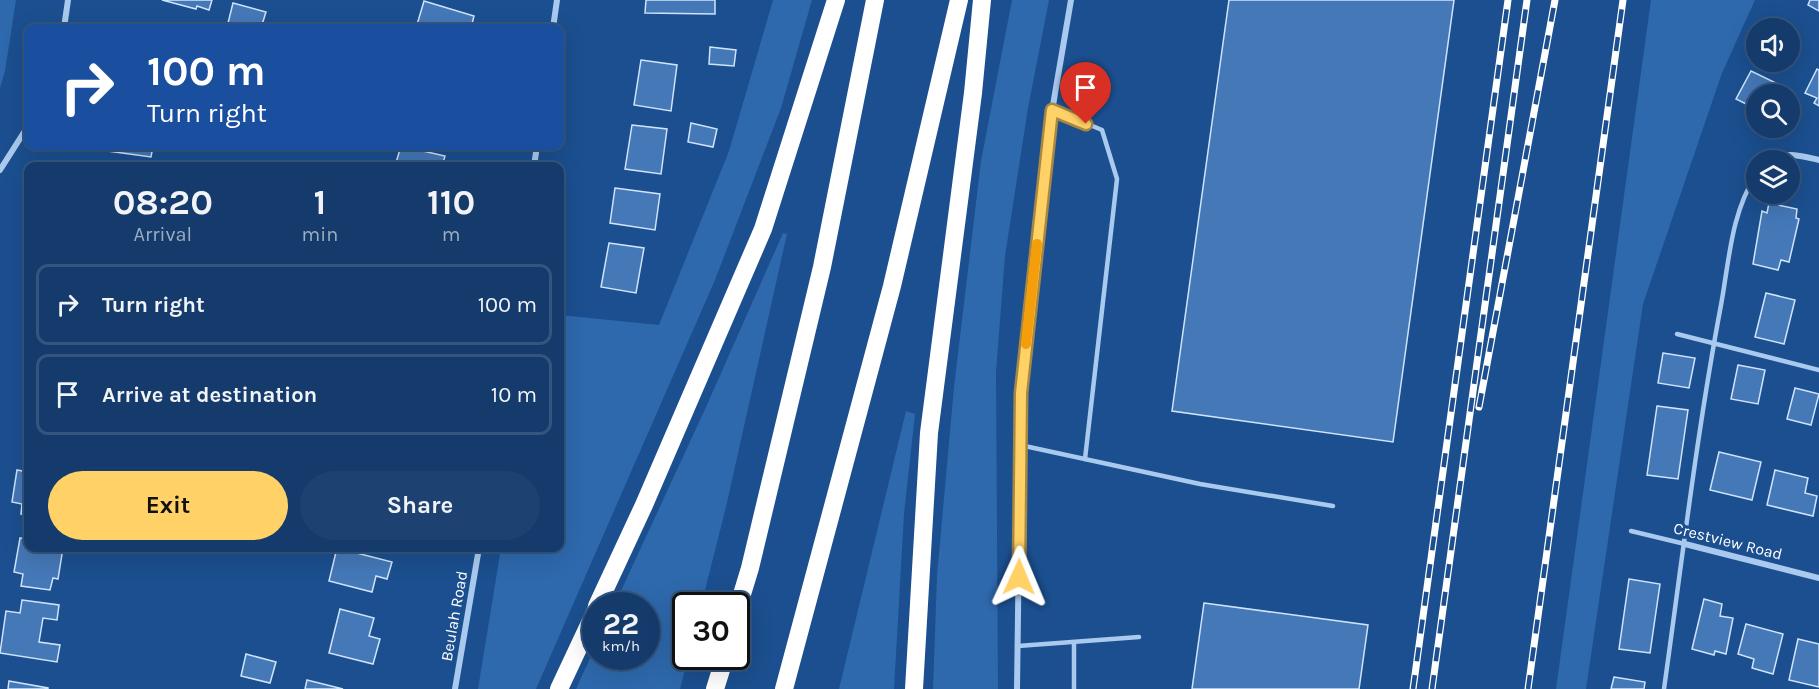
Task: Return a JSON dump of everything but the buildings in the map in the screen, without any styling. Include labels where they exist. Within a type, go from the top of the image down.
[{"type":"highway","points":[[603,592],[644,505],[763,229],[836,0]]},
{"type":"highway","points":[[742,592],[822,267],[875,0]]},
{"type":"highway","points":[[784,689],[892,286],[959,0]]},
{"type":"highway","points":[[914,689],[929,433],[973,93],[982,0]]},
{"type":"highway","points":[[559,689],[582,639]]},
{"type":"highway","points":[[716,689],[721,670]]},
{"type":"street","points":[[64,24],[68,0]]},
{"type":"street","points":[[554,24],[557,0]]},
{"type":"street","points":[[1017,689],[1021,393],[1052,110],[1071,0]]},
{"type":"street","points":[[0,170],[24,132]]},
{"type":"street","points":[[1800,156],[1819,160]]},
{"type":"street","name":"Crestview Road","points":[[1684,544],[1819,578]]},
{"type":"street","name":"Beulah Road","points":[[455,689],[478,552]]},
{"type":"lane","points":[[1052,110],[1102,130],[1117,179],[1085,459]]},
{"type":"lane","points":[[1664,689],[1714,343],[1736,222],[1746,194]]},
{"type":"lane","points":[[1677,334],[1819,370]]},
{"type":"lane","points":[[1020,445],[1200,484],[1333,506]]},
{"type":"lane","name":"Crestview Road","points":[[1631,531],[1684,544]]},
{"type":"lane","points":[[1018,646],[1139,637]]},
{"type":"lane","points":[[1074,642],[1074,689]]},
{"type":"shaded area","points":[[0,0],[16,0],[5,71],[0,88]]},
{"type":"shaded area","points":[[773,0],[812,0],[781,108],[715,280],[536,689],[478,689],[500,552],[564,552],[564,315],[659,325],[729,151]]},
{"type":"shaded area","points":[[1012,0],[1049,0],[1028,108],[1005,256],[996,372],[998,689],[933,689],[937,576],[954,387],[981,161]]},
{"type":"shaded area","points":[[1651,0],[1755,0],[1722,73],[1643,304],[1586,689],[1556,689]]},
{"type":"shaded area","points":[[783,233],[787,234],[726,507],[705,592],[672,592],[672,670],[685,670],[680,689],[576,689],[585,670],[660,670],[660,592],[620,592]]},
{"type":"shaded area","points":[[906,411],[915,414],[904,514],[894,689],[839,689]]},
{"type":"railway","points":[[1413,689],[1508,0]]},
{"type":"railway","points":[[1432,689],[1527,0]]},
{"type":"railway","points":[[1479,407],[1555,0]]},
{"type":"railway","points":[[1528,689],[1623,0]]},
{"type":"slow traffic","points":[[1026,344],[1037,244]]},
{"type":"route","points":[[1019,577],[1021,393],[1052,110],[1086,124]]}]
